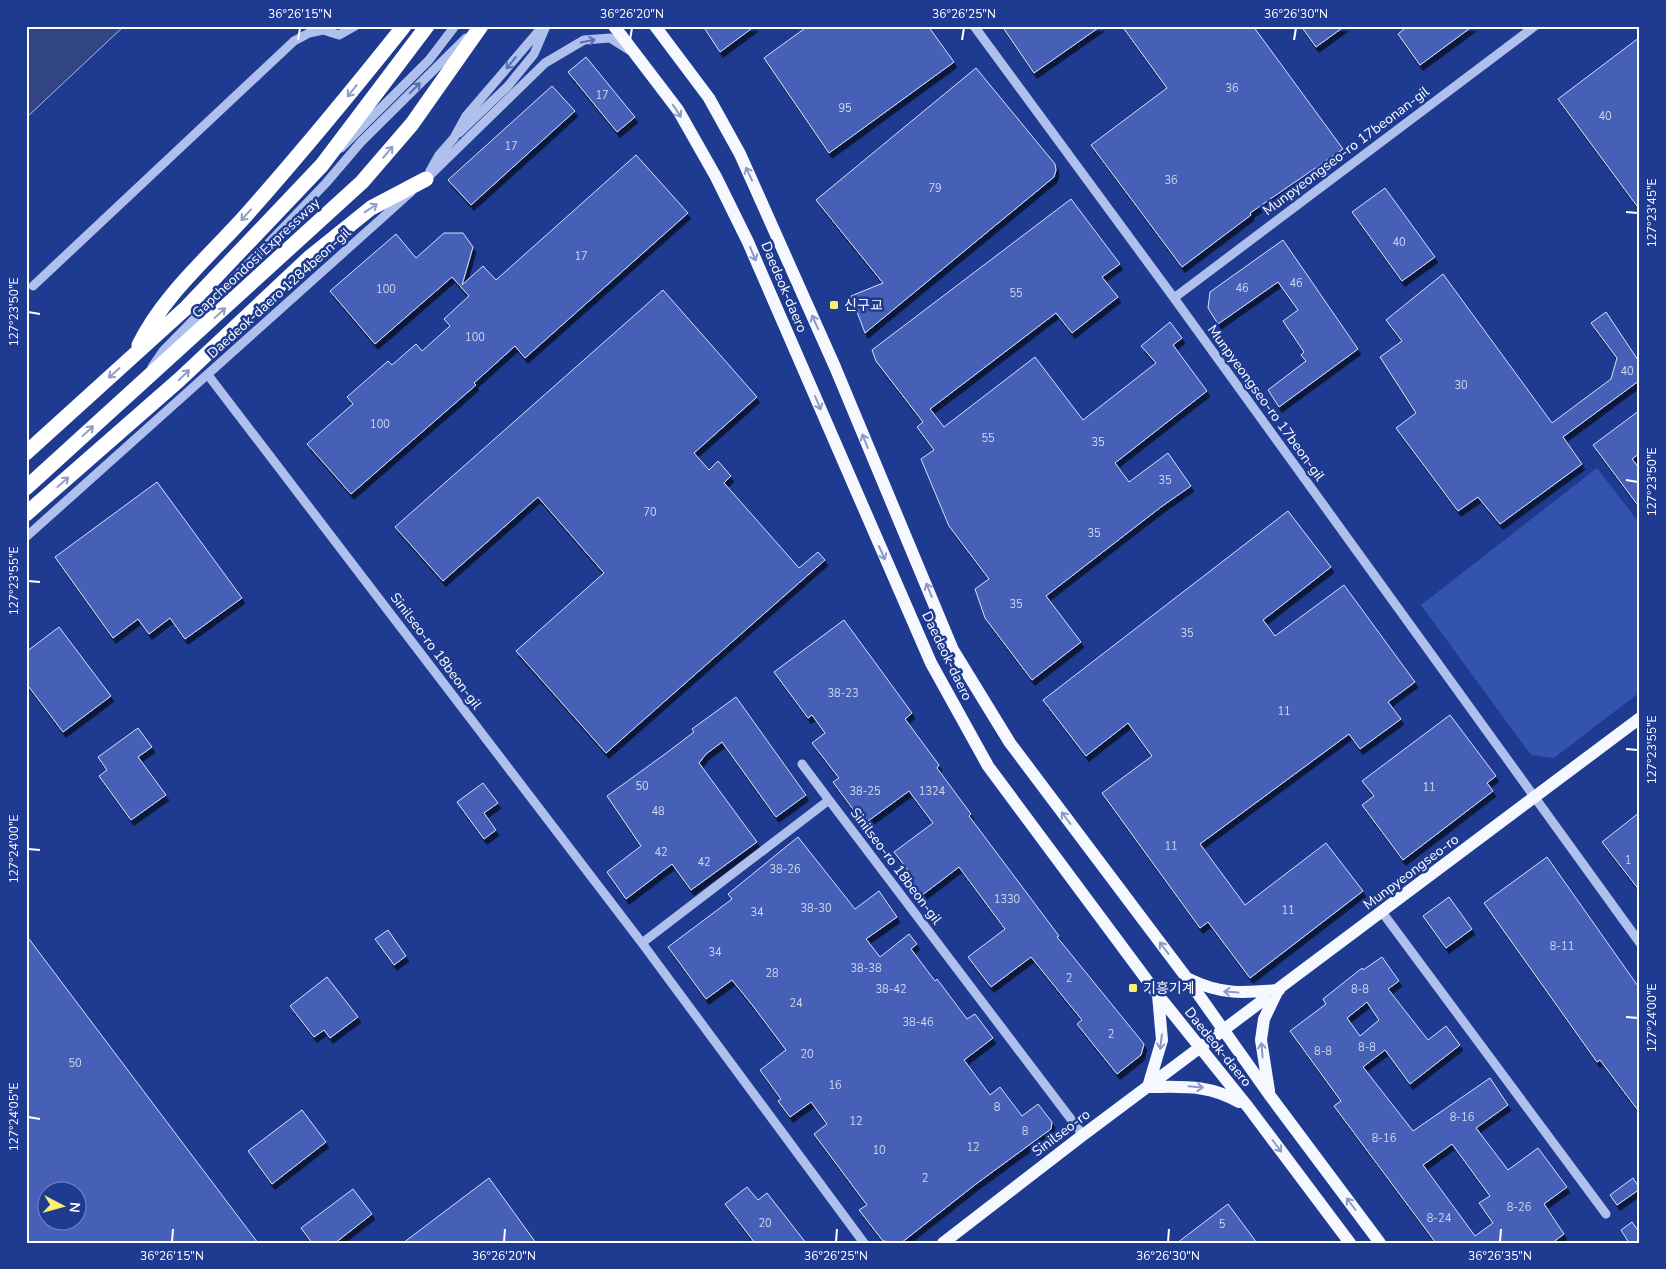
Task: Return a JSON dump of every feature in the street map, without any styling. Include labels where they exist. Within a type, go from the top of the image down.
[{"type":"highway","points":[[135,354],[149,324],[175,291],[312,141],[404,26]]},
{"type":"highway","name":"Gapcheondosi Expressway","points":[[26,453],[187,307],[322,165],[428,26]]},
{"type":"highway","name":"Gapcheondosi Expressway","points":[[26,488],[144,379],[200,332],[362,182],[412,124],[480,26]]},
{"type":"highway","points":[[26,514],[179,380],[310,257],[371,208],[426,179]]},
{"type":"main road","name":"Daedeok-daero","points":[[614,26],[632,53],[678,110],[720,185],[748,242],[931,663],[988,766],[1158,996],[1248,1107],[1350,1243]]},
{"type":"main road","name":"Daedeok-daero","points":[[656,26],[709,98],[740,154],[835,367],[953,650],[1010,743],[1186,977],[1271,1098],[1380,1243]]},
{"type":"main road","name":"Munpyeongseo-ro","points":[[1199,1048],[1640,718]]},
{"type":"main road","points":[[1186,977],[1202,985],[1228,993],[1278,990],[1264,1020],[1261,1040],[1271,1098]]},
{"type":"main road","points":[[1158,996],[1162,1040],[1148,1087],[1197,1086],[1222,1092],[1248,1107]]},
{"type":"main road","name":"Sinilseo-ro","points":[[943,1243],[1199,1048]]},
{"type":"street","points":[[33,286],[294,41],[323,30],[339,36],[355,26]]},
{"type":"street","points":[[322,165],[355,137],[429,60],[455,26]]},
{"type":"street","points":[[144,379],[163,351],[313,197],[360,142],[480,26]]},
{"type":"street","points":[[426,179],[439,155],[501,93],[534,54],[545,26]]},
{"type":"street","name":"Munpyeongseo-ro 17beon-gil","points":[[974,26],[1174,298],[1640,943]]},
{"type":"street","name":"Munpyeongseo-ro 17beonan-gil","points":[[1174,298],[1535,26]]},
{"type":"street","name":"Daedeok-daero 1284beon-gil","points":[[26,537],[426,179],[545,63],[584,40],[610,38],[632,53]]},
{"type":"street","name":"Sinilseo-ro 18beon-gil","points":[[208,375],[642,943],[864,1243]]},
{"type":"street","name":"Sinilseo-ro 18beon-gil","points":[[802,764],[1083,1135]]},
{"type":"street","points":[[642,943],[829,800]]},
{"type":"street","points":[[1382,912],[1606,1214]]},
{"type":"shaded area","points":[[26,26],[124,26],[26,118]]},
{"type":"shaded area","points":[[1597,468],[1640,524],[1640,692],[1554,758],[1531,755],[1421,605]]},
{"type":"building","points":[[703,26],[755,26],[720,52]]},
{"type":"building","points":[[808,26],[928,26],[954,62],[829,153],[764,58]]},
{"type":"building","points":[[1002,26],[1101,26],[1034,73]]},
{"type":"building","points":[[1122,26],[1253,26],[1343,149],[1250,213],[1251,215],[1182,267],[1091,145],[1167,88]]},
{"type":"building","points":[[1301,26],[1345,26],[1316,47]]},
{"type":"building","points":[[1408,26],[1473,26],[1420,65],[1398,34]]},
{"type":"building","points":[[1640,37],[1640,210],[1558,99]]},
{"type":"building","points":[[586,57],[635,117],[617,132],[568,72]]},
{"type":"building","points":[[976,68],[1055,164],[1054,177],[865,333],[851,296],[883,283],[816,200]]},
{"type":"building","points":[[552,86],[575,111],[471,205],[448,180]]},
{"type":"building","points":[[636,155],[688,213],[525,358],[515,346],[474,383],[476,385],[351,494],[307,444],[353,404],[347,397],[388,361],[392,365],[416,344],[422,351],[450,326],[444,319],[469,296],[452,277],[375,344],[330,291],[396,234],[416,258],[444,233],[463,233],[473,247],[462,285],[483,266],[496,280]]},
{"type":"building","points":[[1385,188],[1435,257],[1402,281],[1352,212]]},
{"type":"building","points":[[1071,199],[1120,264],[1102,277],[1118,297],[1072,333],[1056,313],[930,409],[944,427],[1035,357],[1083,420],[1156,363],[1141,346],[1170,322],[1182,338],[1173,345],[1207,391],[1115,463],[1129,482],[1168,453],[1191,486],[1046,596],[1081,642],[1032,680],[985,618],[975,589],[989,579],[949,526],[921,459],[934,450],[917,427],[923,422],[876,361],[872,350]]},
{"type":"building","points":[[1283,240],[1358,349],[1279,407],[1268,390],[1306,361],[1301,355],[1304,352],[1283,321],[1298,310],[1278,282],[1218,324],[1208,308],[1210,292]]},
{"type":"building","points":[[1443,274],[1552,423],[1611,379],[1617,358],[1591,323],[1606,312],[1640,363],[1640,380],[1563,437],[1582,464],[1500,524],[1478,497],[1458,511],[1396,428],[1416,413],[1380,357],[1402,341],[1386,320]]},
{"type":"building","points":[[663,290],[757,397],[694,453],[709,470],[718,461],[731,476],[724,483],[799,568],[818,552],[825,560],[606,753],[516,651],[604,573],[538,497],[443,581],[395,527]]},
{"type":"building","points":[[1640,410],[1640,453],[1632,459],[1640,469],[1640,508],[1593,445]]},
{"type":"building","points":[[157,482],[242,598],[185,639],[170,618],[149,634],[138,619],[113,638],[55,557]]},
{"type":"building","points":[[1288,511],[1331,567],[1263,620],[1275,636],[1344,585],[1415,682],[1388,702],[1401,719],[1360,749],[1349,734],[1200,844],[1245,905],[1326,843],[1363,891],[1250,978],[1208,922],[1200,928],[1102,793],[1152,756],[1128,723],[1086,756],[1043,700]]},
{"type":"building","points":[[844,620],[912,713],[905,719],[939,765],[937,768],[971,814],[969,816],[1059,936],[1057,937],[1144,1044],[1141,1055],[1117,1074],[1077,1024],[1082,1020],[1031,957],[991,987],[968,957],[1005,929],[959,867],[921,896],[904,873],[908,870],[894,852],[933,823],[909,791],[864,824],[833,782],[839,778],[812,743],[825,733],[812,715],[808,718],[774,672]]},
{"type":"building","points":[[59,627],[111,696],[63,732],[26,683],[26,652]]},
{"type":"building","points":[[736,697],[806,795],[776,817],[722,742],[706,754],[699,763],[757,842],[691,890],[672,864],[626,899],[607,872],[641,846],[607,796],[694,732],[692,729]]},
{"type":"building","points":[[1450,715],[1496,776],[1487,783],[1493,791],[1403,860],[1362,805],[1374,796],[1362,781]]},
{"type":"building","points":[[138,728],[152,747],[138,757],[166,795],[131,820],[99,776],[107,770],[98,757]]},
{"type":"building","points":[[483,783],[498,803],[484,813],[496,830],[484,839],[457,802]]},
{"type":"building","points":[[1640,812],[1640,891],[1602,842]]},
{"type":"building","points":[[798,837],[855,909],[879,891],[897,917],[866,939],[880,957],[909,934],[917,944],[911,949],[935,981],[937,979],[967,1019],[975,1014],[993,1038],[964,1060],[990,1095],[1000,1087],[1022,1116],[1038,1104],[1052,1122],[1051,1129],[976,1184],[901,1243],[883,1241],[859,1210],[867,1205],[814,1134],[827,1124],[811,1102],[790,1117],[778,1101],[781,1099],[760,1070],[786,1050],[753,1006],[732,980],[706,999],[668,947],[732,899],[728,894]]},
{"type":"building","points":[[1547,857],[1640,989],[1640,1113],[1600,1060],[1597,1062],[1484,903]]},
{"type":"building","points":[[1449,897],[1472,929],[1446,948],[1423,916]]},
{"type":"building","points":[[388,930],[406,956],[394,965],[375,939]]},
{"type":"building","points":[[26,935],[258,1243],[26,1243]]},
{"type":"building","points":[[1382,957],[1399,981],[1388,989],[1428,1040],[1446,1026],[1460,1045],[1410,1084],[1385,1050],[1363,1067],[1413,1131],[1490,1078],[1508,1105],[1476,1128],[1508,1170],[1538,1148],[1567,1187],[1544,1204],[1564,1234],[1552,1243],[1436,1243],[1334,1106],[1341,1101],[1290,1031],[1326,1004],[1323,999],[1362,968],[1363,970]],"holes":[[[1367,1002],[1379,1020],[1360,1036],[1347,1018]],[[1452,1144],[1490,1196],[1479,1203],[1493,1223],[1475,1236],[1423,1165]]]},
{"type":"building","points":[[327,977],[358,1017],[330,1038],[324,1030],[314,1037],[290,1006]]},
{"type":"building","points":[[302,1110],[326,1142],[272,1184],[248,1151]]},
{"type":"building","points":[[489,1178],[536,1243],[403,1243]]},
{"type":"building","points":[[1633,1178],[1640,1189],[1617,1205],[1610,1195]]},
{"type":"building","points":[[747,1187],[758,1200],[767,1193],[806,1243],[755,1243],[725,1204]]},
{"type":"building","points":[[353,1189],[372,1214],[335,1243],[312,1243],[301,1228]]},
{"type":"building","points":[[1228,1204],[1257,1243],[1177,1243]]},
{"type":"building","points":[[1632,1222],[1640,1233],[1640,1243],[1629,1243],[1621,1230]]},
{"type":"place","name":"신구교","points":[[834,305]]},
{"type":"place","name":"기흥기계","points":[[1133,988]]}]
